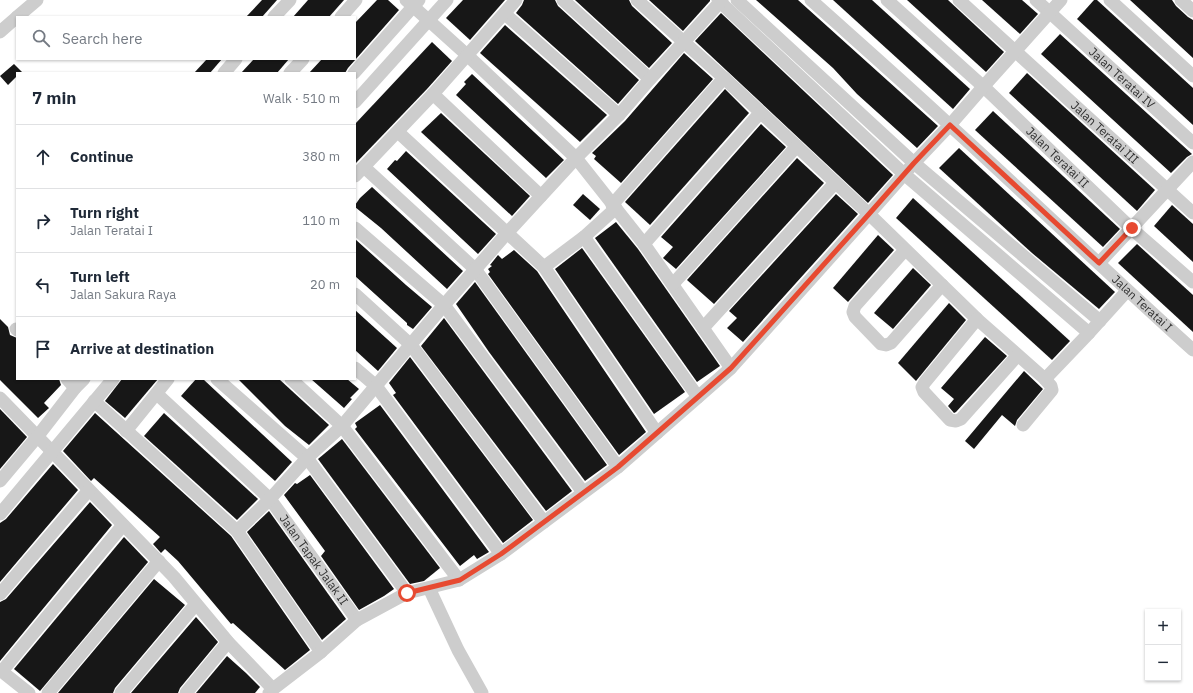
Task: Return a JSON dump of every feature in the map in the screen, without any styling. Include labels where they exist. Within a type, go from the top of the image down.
[{"type":"street","points":[[275,16],[290,0]]},
{"type":"street","points":[[342,16],[356,0]]},
{"type":"street","points":[[356,101],[428,19],[447,0]]},
{"type":"street","points":[[516,0],[433,94],[359,172],[475,270],[618,467]]},
{"type":"street","points":[[563,0],[650,78]]},
{"type":"street","points":[[637,0],[797,146],[977,319],[1017,356],[1045,379],[1051,386],[1052,390],[1023,425]]},
{"type":"street","points":[[737,0],[914,163],[1100,321]]},
{"type":"street","name":"Jalan Teratai I","points":[[811,0],[950,125],[1099,263],[1127,291],[1193,350]]},
{"type":"street","name":"Jalan Teratai II","points":[[887,0],[983,87],[1132,228],[1193,282]]},
{"type":"street","name":"Jalan Teratai III","points":[[959,0],[1167,191],[1193,213]]},
{"type":"street","name":"Jalan Teratai IV","points":[[1036,0],[1193,144]]},
{"type":"street","points":[[0,398],[174,577],[271,691],[321,652],[357,620],[407,593],[460,580],[501,554],[618,467],[657,433],[731,368],[904,174],[1016,52],[1061,0]]},
{"type":"street","points":[[1110,0],[1193,76]]},
{"type":"street","points":[[1181,0],[1193,11]]},
{"type":"street","points":[[237,531],[307,458],[342,426],[508,232],[576,158],[619,115],[650,78],[720,1],[904,174],[1089,333]]},
{"type":"street","points":[[18,16],[31,2]]},
{"type":"street","points":[[355,72],[413,4],[576,158],[644,244],[731,368]]},
{"type":"street","points":[[505,14],[619,115]]},
{"type":"street","points":[[0,32],[16,18]]},
{"type":"street","points":[[225,72],[235,60]]},
{"type":"street","points":[[291,72],[301,60]]},
{"type":"street","points":[[544,267],[584,237],[614,206],[724,78]]},
{"type":"street","points":[[433,94],[542,196]]},
{"type":"street","points":[[644,244],[760,113]]},
{"type":"street","points":[[398,132],[508,232],[544,267],[657,433]]},
{"type":"street","points":[[673,284],[797,146]]},
{"type":"street","points":[[1099,263],[1193,162]]},
{"type":"street","points":[[703,328],[835,183]]},
{"type":"street","points":[[356,229],[444,305],[583,492]]},
{"type":"street","points":[[584,237],[698,397]]},
{"type":"street","points":[[905,250],[855,306],[853,312],[855,317],[881,344],[886,345],[891,343],[942,285]]},
{"type":"street","points":[[1045,379],[1127,291]]},
{"type":"street","points":[[356,295],[411,345],[544,522]]},
{"type":"street","points":[[977,319],[922,387],[924,392],[950,420],[956,421],[961,419],[1017,356]]},
{"type":"street","points":[[356,369],[376,386],[501,554]]},
{"type":"street","points":[[0,514],[90,404],[112,380]]},
{"type":"street","points":[[126,430],[167,380]]},
{"type":"street","points":[[218,380],[307,458],[407,593]]},
{"type":"street","points":[[292,380],[342,426],[460,580]]},
{"type":"street","points":[[0,481],[38,438],[74,387],[90,404],[126,430],[237,531],[321,652]]},
{"type":"street","name":"Jalan Tapak Jalak II","points":[[157,394],[270,498],[357,620]]},
{"type":"street","points":[[0,594],[89,490]]},
{"type":"street","points":[[29,693],[1,671],[124,525]]},
{"type":"street","points":[[48,693],[159,562]]},
{"type":"street","points":[[429,588],[458,650],[482,693]]},
{"type":"street","points":[[120,693],[196,604]]},
{"type":"street","points":[[186,693],[228,642]]},
{"type":"building","points":[[262,0],[277,0],[263,16],[247,16]]},
{"type":"building","points":[[308,0],[344,0],[330,16],[294,16]]},
{"type":"building","points":[[377,0],[388,0],[399,10],[356,59],[356,22]]},
{"type":"building","points":[[463,0],[505,0],[470,40],[446,18]]},
{"type":"building","points":[[524,0],[555,0],[558,6],[639,80],[618,104],[516,13]]},
{"type":"building","points":[[575,0],[629,0],[632,6],[672,43],[649,68]]},
{"type":"building","points":[[649,0],[710,0],[710,1],[683,31]]},
{"type":"building","points":[[756,0],[798,0],[938,126],[917,148],[857,94],[833,68]]},
{"type":"building","points":[[833,0],[872,0],[970,89],[953,109]]},
{"type":"building","points":[[907,0],[948,0],[1004,52],[986,72]]},
{"type":"building","points":[[982,0],[1022,0],[1038,14],[1020,34]]},
{"type":"building","points":[[1094,0],[1097,0],[1193,88],[1193,125],[1077,19]]},
{"type":"building","points":[[1130,0],[1172,0],[1176,6],[1193,20],[1193,58]]},
{"type":"building","points":[[721,13],[893,175],[868,203],[695,41]]},
{"type":"building","points":[[505,25],[607,115],[580,142],[480,53]]},
{"type":"building","points":[[1060,34],[1192,154],[1171,173],[1041,54]]},
{"type":"building","points":[[432,42],[452,61],[356,163],[356,123]]},
{"type":"building","points":[[684,53],[713,79],[621,183],[594,159],[596,156],[592,153],[625,121]]},
{"type":"building","points":[[206,60],[221,60],[211,72],[195,72]]},
{"type":"building","points":[[253,60],[288,60],[278,72],[242,72]]},
{"type":"building","points":[[321,60],[355,60],[346,72],[310,72]]},
{"type":"building","points":[[14,64],[22,72],[16,72],[16,77],[8,85],[0,76]]},
{"type":"building","points":[[1027,73],[1155,190],[1137,211],[1009,93]]},
{"type":"building","points":[[472,74],[564,160],[546,178],[456,95],[466,84],[464,82]]},
{"type":"building","points":[[725,89],[749,113],[650,225],[625,202]]},
{"type":"building","points":[[993,111],[1120,229],[1103,247],[975,130]]},
{"type":"building","points":[[441,113],[530,196],[512,216],[421,132]]},
{"type":"building","points":[[761,124],[786,147],[676,269],[663,258],[673,247],[661,237]]},
{"type":"building","points":[[959,148],[1115,292],[1099,309],[1032,253],[939,168]]},
{"type":"building","points":[[406,151],[496,234],[478,254],[387,169]]},
{"type":"building","points":[[797,158],[824,183],[714,304],[687,280]]},
{"type":"building","points":[[372,187],[463,271],[447,289],[381,228],[356,208],[356,204]]},
{"type":"building","points":[[583,194],[600,209],[590,220],[573,205]]},
{"type":"building","points":[[836,194],[858,214],[743,342],[727,328],[737,318],[729,311]]},
{"type":"building","points":[[913,198],[1070,341],[1052,360],[896,218]]},
{"type":"building","points":[[1172,205],[1193,224],[1193,262],[1154,226]]},
{"type":"building","points":[[616,222],[638,249],[720,366],[697,382],[595,238]]},
{"type":"building","points":[[878,235],[894,250],[848,302],[833,288]]},
{"type":"building","points":[[356,240],[432,307],[413,329],[407,325],[407,323],[356,277]]},
{"type":"building","points":[[1137,244],[1193,295],[1193,332],[1118,263]]},
{"type":"building","points":[[582,248],[685,392],[654,414],[555,269]]},
{"type":"building","points":[[514,250],[537,271],[646,432],[619,455],[488,274],[490,272],[488,269],[492,266],[490,265],[498,255],[502,259]]},
{"type":"building","points":[[913,268],[931,285],[893,329],[874,313]]},
{"type":"building","points":[[475,282],[607,465],[585,481],[489,352],[456,304]]},
{"type":"building","points":[[949,303],[966,320],[916,381],[898,363]]},
{"type":"building","points":[[356,311],[397,348],[378,371],[356,351]]},
{"type":"building","points":[[444,318],[572,491],[546,511],[421,346]]},
{"type":"building","points":[[0,319],[8,327],[10,335],[16,338],[16,380],[59,380],[61,385],[44,403],[49,408],[38,418],[0,380]]},
{"type":"building","points":[[985,337],[1007,356],[954,413],[948,406],[954,399],[941,388]]},
{"type":"building","points":[[410,357],[533,520],[503,543],[393,395],[396,393],[389,383]]},
{"type":"building","points":[[1024,371],[1043,389],[1017,420],[1015,426],[1002,415],[974,449],[965,441]]},
{"type":"building","points":[[121,380],[157,380],[125,418],[105,401]]},
{"type":"building","points":[[195,380],[204,380],[292,462],[275,481],[181,396]]},
{"type":"building","points":[[239,380],[280,380],[329,425],[309,445],[285,426]]},
{"type":"building","points":[[312,380],[348,380],[359,389],[350,398],[352,399],[344,408]]},
{"type":"building","points":[[380,405],[489,552],[477,559],[474,555],[460,566],[355,429],[357,427],[355,423]]},
{"type":"building","points":[[0,409],[27,437],[0,469]]},
{"type":"building","points":[[95,413],[231,536],[310,650],[285,670],[233,623],[231,624],[178,561],[165,549],[161,553],[153,544],[160,537],[94,478],[91,481],[63,451]]},
{"type":"building","points":[[164,413],[258,499],[237,520],[144,436]]},
{"type":"building","points":[[342,439],[440,568],[424,581],[410,584],[318,459]]},
{"type":"building","points":[[53,464],[78,490],[0,582],[0,523],[6,519]]},
{"type":"building","points":[[310,475],[394,589],[359,610],[321,556],[325,551],[284,495],[295,483],[297,484]]},
{"type":"building","points":[[90,502],[112,525],[0,661],[0,602],[6,599]]},
{"type":"building","points":[[269,511],[346,619],[322,640],[247,532]]},
{"type":"building","points":[[124,537],[148,562],[40,691],[14,669]]},
{"type":"building","points":[[154,579],[185,605],[115,688],[113,693],[58,693]]},
{"type":"building","points":[[196,617],[218,642],[180,688],[178,693],[131,693]]},
{"type":"building","points":[[227,656],[260,687],[255,693],[196,693]]},
{"type":"route","points":[[407,593],[460,580],[501,554],[618,467],[731,368],[914,163],[950,125],[1099,263],[1132,228]]}]
